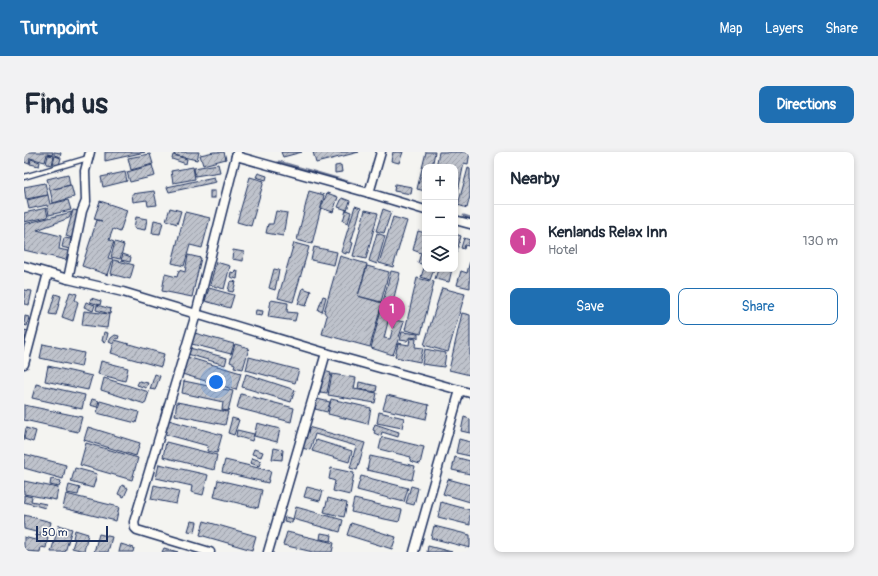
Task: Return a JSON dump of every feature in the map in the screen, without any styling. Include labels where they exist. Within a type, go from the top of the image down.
[{"type":"street","points":[[370,193],[382,152]]},
{"type":"street","points":[[210,552],[137,530],[134,525],[162,425],[196,314],[237,154],[422,209]]},
{"type":"street","points":[[68,279],[82,211],[86,200],[85,171],[89,155]]},
{"type":"street","points":[[458,221],[470,224]]},
{"type":"street","points":[[24,266],[68,279],[124,292],[326,353],[470,393]]},
{"type":"street","points":[[24,364],[48,273]]},
{"type":"street","points":[[268,552],[326,353]]},
{"type":"street","points":[[414,552],[460,390]]},
{"type":"lane","points":[[24,177],[89,155]]},
{"type":"building","points":[[24,152],[53,152],[52,155],[47,154],[45,162],[30,158],[29,164],[24,162]]},
{"type":"building","points":[[54,152],[61,153],[60,157],[54,155]]},
{"type":"building","points":[[105,152],[145,152],[105,161]]},
{"type":"building","points":[[175,152],[199,152],[197,160],[174,155]]},
{"type":"building","points":[[214,152],[224,152],[226,159],[203,165],[200,155]]},
{"type":"building","points":[[281,152],[302,152],[283,157]]},
{"type":"building","points":[[313,152],[359,152],[316,163]]},
{"type":"building","points":[[393,152],[403,152],[399,163],[391,161]]},
{"type":"building","points":[[426,152],[435,152],[433,164],[423,164]]},
{"type":"building","points":[[439,152],[470,152],[468,164],[464,163],[458,191],[458,164],[437,164]]},
{"type":"building","points":[[150,154],[153,164],[131,170],[128,158]]},
{"type":"building","points":[[48,155],[54,156],[52,165],[46,164]]},
{"type":"building","points":[[173,155],[187,159],[186,164],[172,159]]},
{"type":"building","points":[[55,156],[61,158],[59,165],[53,164]]},
{"type":"building","points":[[31,159],[40,162],[39,166],[30,164]]},
{"type":"building","points":[[218,164],[220,172],[195,176],[194,168]]},
{"type":"building","points":[[152,165],[155,176],[130,182],[127,172]]},
{"type":"building","points":[[341,165],[342,172],[335,173],[335,166]]},
{"type":"building","points":[[193,167],[195,179],[173,183],[171,171]]},
{"type":"building","points":[[422,168],[422,190],[417,189]]},
{"type":"building","points":[[468,168],[470,169],[470,196],[467,208],[458,205]]},
{"type":"building","points":[[125,172],[127,181],[103,187],[101,177]]},
{"type":"building","points":[[258,173],[267,176],[266,180],[256,177]]},
{"type":"building","points":[[68,174],[70,185],[50,190],[47,179]]},
{"type":"building","points":[[214,177],[216,182],[169,192],[167,187]]},
{"type":"building","points":[[250,177],[264,181],[251,226],[237,222]]},
{"type":"building","points":[[45,183],[48,195],[26,199],[24,187]]},
{"type":"building","points":[[395,184],[412,187],[411,194],[394,191]]},
{"type":"building","points":[[71,185],[74,197],[53,203],[50,190]]},
{"type":"building","points":[[154,191],[157,205],[148,206],[147,200],[133,202],[132,194]]},
{"type":"building","points":[[210,191],[215,191],[215,198],[210,198]]},
{"type":"building","points":[[309,191],[324,195],[312,244],[297,240]]},
{"type":"building","points":[[327,193],[338,197],[333,212],[321,208]]},
{"type":"building","points":[[48,195],[50,204],[68,200],[71,210],[49,215],[47,205],[29,209],[27,200]]},
{"type":"building","points":[[342,198],[350,201],[347,210],[338,207]]},
{"type":"building","points":[[100,201],[127,210],[120,232],[113,229],[109,240],[114,242],[108,258],[113,259],[108,275],[82,266],[97,220],[102,221],[94,219]]},
{"type":"building","points":[[355,206],[361,208],[351,242],[353,243],[350,253],[346,252],[346,254],[341,252]]},
{"type":"building","points":[[46,208],[48,217],[24,222],[24,213]]},
{"type":"building","points":[[170,208],[181,211],[177,224],[166,220]]},
{"type":"building","points":[[383,209],[391,212],[384,233],[376,231]]},
{"type":"building","points":[[73,210],[79,211],[72,238],[66,236]]},
{"type":"building","points":[[346,210],[351,212],[348,223],[343,221]]},
{"type":"building","points":[[365,210],[378,213],[366,259],[353,256]]},
{"type":"building","points":[[276,211],[287,213],[283,236],[266,233],[268,224],[273,224]]},
{"type":"building","points":[[72,212],[69,218],[37,230],[61,236],[59,249],[68,251],[66,260],[24,250],[24,224]]},
{"type":"building","points":[[185,212],[210,218],[202,248],[190,245],[184,266],[172,263]]},
{"type":"building","points":[[136,217],[147,219],[145,230],[134,228]]},
{"type":"building","points":[[393,217],[407,221],[393,267],[379,263]]},
{"type":"building","points":[[154,220],[163,222],[160,234],[152,233]]},
{"type":"building","points":[[418,231],[422,232],[422,264],[418,263],[421,253],[413,250]]},
{"type":"building","points":[[377,233],[385,236],[377,264],[369,261]]},
{"type":"building","points":[[458,235],[461,236],[458,247]]},
{"type":"building","points":[[64,238],[71,239],[69,249],[62,247]]},
{"type":"building","points":[[464,238],[470,240],[468,246],[465,245],[464,249],[461,248]]},
{"type":"building","points":[[115,242],[124,245],[120,259],[111,257]]},
{"type":"building","points":[[294,243],[309,247],[293,302],[278,298]]},
{"type":"building","points":[[314,247],[337,252],[334,265],[311,260]]},
{"type":"building","points":[[233,250],[244,252],[243,261],[232,259]]},
{"type":"building","points":[[123,254],[131,257],[130,262],[121,260]]},
{"type":"building","points":[[188,255],[201,258],[192,297],[162,291],[165,274],[177,277],[179,270],[185,272]]},
{"type":"building","points":[[340,256],[367,264],[358,296],[382,303],[370,347],[322,334],[327,316],[324,312]]},
{"type":"building","points":[[114,260],[134,265],[130,279],[111,274]]},
{"type":"building","points":[[470,261],[470,288],[457,285],[461,271],[467,273]]},
{"type":"building","points":[[216,262],[230,266],[224,289],[210,285]]},
{"type":"building","points":[[367,266],[389,272],[381,302],[358,296]]},
{"type":"building","points":[[274,269],[279,270],[275,290],[269,288]]},
{"type":"building","points":[[235,270],[238,271],[237,279],[230,277],[231,272],[234,273]]},
{"type":"building","points":[[391,271],[400,273],[384,338],[390,339],[395,320],[404,322],[393,355],[371,348]]},
{"type":"building","points":[[423,272],[433,272],[430,280],[421,277]]},
{"type":"building","points":[[437,272],[451,272],[449,282],[435,279]]},
{"type":"building","points":[[417,278],[434,282],[421,334],[405,330]]},
{"type":"building","points":[[230,282],[236,282],[233,292],[228,291]]},
{"type":"building","points":[[209,288],[234,295],[230,308],[205,301]]},
{"type":"building","points":[[303,288],[311,291],[306,306],[298,304]]},
{"type":"building","points":[[442,288],[465,294],[448,352],[424,345]]},
{"type":"building","points":[[24,290],[32,291],[29,305],[24,304]]},
{"type":"building","points":[[70,292],[77,294],[75,300],[78,302],[73,321],[62,317]]},
{"type":"building","points":[[55,294],[61,296],[56,315],[49,314]]},
{"type":"building","points":[[323,296],[326,297],[322,312],[318,310]]},
{"type":"building","points":[[91,298],[101,301],[100,305],[90,302]]},
{"type":"building","points":[[271,300],[288,303],[287,312],[297,313],[295,321],[268,317]]},
{"type":"building","points":[[86,302],[95,305],[93,311],[84,307]]},
{"type":"building","points":[[97,305],[111,309],[110,314],[96,310]]},
{"type":"building","points":[[256,310],[263,311],[262,316],[255,315]]},
{"type":"building","points":[[84,311],[109,314],[107,328],[82,325]]},
{"type":"building","points":[[462,313],[470,315],[470,375],[449,370]]},
{"type":"building","points":[[25,316],[29,317],[27,326],[24,325]]},
{"type":"building","points":[[24,330],[28,331],[24,344]]},
{"type":"building","points":[[104,332],[108,333],[106,342],[102,341]]},
{"type":"building","points":[[191,332],[234,344],[231,354],[188,343]]},
{"type":"building","points":[[402,332],[418,334],[418,338],[410,337],[407,341],[400,340]]},
{"type":"building","points":[[115,335],[119,336],[118,339],[116,338],[113,344],[109,342],[111,338]]},
{"type":"building","points":[[410,338],[416,339],[415,347],[423,348],[420,362],[395,357],[398,343],[409,345]]},
{"type":"building","points":[[115,340],[164,354],[161,367],[111,353]]},
{"type":"building","points":[[43,344],[84,353],[81,367],[40,358]]},
{"type":"building","points":[[235,344],[249,348],[243,369],[234,367],[235,364],[230,362]]},
{"type":"building","points":[[186,347],[227,358],[225,365],[184,353]]},
{"type":"building","points":[[425,349],[446,353],[444,367],[422,364]]},
{"type":"building","points":[[187,357],[241,373],[236,390],[182,374]]},
{"type":"building","points":[[249,357],[299,370],[295,383],[246,370]]},
{"type":"building","points":[[101,361],[128,368],[125,381],[98,374]]},
{"type":"building","points":[[48,366],[92,376],[88,390],[45,381]]},
{"type":"building","points":[[324,371],[331,373],[327,393],[320,392]]},
{"type":"building","points":[[155,374],[160,376],[155,390],[150,389]]},
{"type":"building","points":[[246,374],[295,390],[291,402],[242,387]]},
{"type":"building","points":[[332,374],[356,378],[354,389],[377,393],[375,403],[328,395]]},
{"type":"building","points":[[104,378],[149,392],[145,404],[101,390]]},
{"type":"building","points":[[139,381],[148,383],[146,388],[137,385]]},
{"type":"building","points":[[184,381],[233,391],[228,411],[222,410],[223,402],[182,393]]},
{"type":"building","points":[[359,382],[377,386],[376,392],[358,389]]},
{"type":"building","points":[[36,384],[85,395],[82,409],[32,398]]},
{"type":"building","points":[[241,394],[294,408],[291,422],[237,408]]},
{"type":"building","points":[[387,395],[429,405],[426,419],[383,409]]},
{"type":"building","points":[[92,399],[99,401],[97,407],[90,405]]},
{"type":"building","points":[[317,399],[330,402],[327,412],[315,409]]},
{"type":"building","points":[[331,399],[371,408],[368,424],[328,414]]},
{"type":"building","points":[[100,401],[139,412],[136,423],[97,413]]},
{"type":"building","points":[[177,402],[228,412],[225,425],[175,415]]},
{"type":"building","points":[[24,405],[82,417],[78,432],[24,420]]},
{"type":"building","points":[[379,412],[404,418],[402,428],[377,423]]},
{"type":"building","points":[[464,417],[470,419],[470,433],[461,431]]},
{"type":"building","points":[[232,418],[239,420],[234,435],[228,433]]},
{"type":"building","points":[[165,419],[222,435],[217,453],[207,451],[208,446],[161,433]]},
{"type":"building","points":[[257,423],[280,429],[277,442],[254,436]]},
{"type":"building","points":[[375,424],[399,432],[398,437],[382,432],[381,436],[374,433],[375,431],[373,430]]},
{"type":"building","points":[[88,427],[140,443],[136,456],[84,440]]},
{"type":"building","points":[[308,427],[365,443],[357,470],[350,468],[356,446],[315,434],[310,450],[302,448]]},
{"type":"building","points":[[26,428],[36,431],[33,442],[24,439]]},
{"type":"building","points":[[237,430],[254,434],[252,441],[236,436]]},
{"type":"building","points":[[382,437],[424,447],[420,464],[410,461],[411,457],[379,449]]},
{"type":"building","points":[[459,439],[470,442],[470,456],[456,453]]},
{"type":"building","points":[[316,440],[352,451],[349,462],[312,451]]},
{"type":"building","points":[[166,442],[217,455],[214,470],[163,457]]},
{"type":"building","points":[[86,443],[138,458],[132,480],[80,465]]},
{"type":"building","points":[[274,448],[283,450],[282,460],[272,459]]},
{"type":"building","points":[[254,449],[263,452],[261,457],[252,454]]},
{"type":"building","points":[[24,454],[66,465],[63,479],[24,468]]},
{"type":"building","points":[[370,456],[415,466],[412,480],[367,470]]},
{"type":"building","points":[[455,457],[470,461],[470,474],[452,470]]},
{"type":"building","points":[[252,458],[261,461],[259,466],[250,463]]},
{"type":"building","points":[[225,460],[271,471],[268,483],[222,472]]},
{"type":"building","points":[[159,464],[208,475],[203,495],[191,492],[192,486],[156,478]]},
{"type":"building","points":[[75,468],[97,474],[93,488],[71,482]]},
{"type":"building","points":[[331,468],[354,473],[350,495],[333,491],[335,481],[329,479]]},
{"type":"building","points":[[361,476],[408,488],[404,502],[357,490]]},
{"type":"building","points":[[51,479],[61,481],[59,487],[50,485]]},
{"type":"building","points":[[448,479],[470,485],[470,502],[443,494]]},
{"type":"building","points":[[218,480],[262,490],[258,508],[214,497]]},
{"type":"building","points":[[24,481],[58,488],[56,500],[24,494]]},
{"type":"building","points":[[69,485],[80,488],[78,495],[67,493]]},
{"type":"building","points":[[122,485],[128,488],[124,497],[118,494]]},
{"type":"building","points":[[154,485],[179,491],[176,504],[151,499]]},
{"type":"building","points":[[411,486],[418,488],[414,505],[406,503]]},
{"type":"building","points":[[307,487],[323,491],[320,501],[304,497]]},
{"type":"building","points":[[66,494],[119,507],[116,521],[63,508]]},
{"type":"building","points":[[24,495],[32,497],[31,501],[46,504],[45,508],[24,502]]},
{"type":"building","points":[[328,498],[347,503],[344,517],[324,512]]},
{"type":"building","points":[[354,499],[402,510],[399,522],[351,512]]},
{"type":"building","points":[[441,502],[470,510],[470,525],[438,517]]},
{"type":"building","points":[[296,507],[343,520],[340,532],[293,519]]},
{"type":"building","points":[[24,515],[51,522],[48,535],[24,529]]},
{"type":"building","points":[[285,517],[293,519],[292,523],[284,521]]},
{"type":"building","points":[[191,521],[197,522],[195,532],[188,531]]},
{"type":"building","points":[[204,521],[256,536],[252,550],[200,535]]},
{"type":"building","points":[[351,523],[396,537],[392,549],[347,535]]},
{"type":"building","points":[[59,525],[72,529],[65,552],[51,552]]},
{"type":"building","points":[[434,526],[470,535],[470,548],[431,538]]},
{"type":"building","points":[[75,530],[88,534],[84,551],[72,548],[75,539],[73,538]]},
{"type":"building","points":[[287,532],[334,543],[332,552],[313,552],[283,545]]},
{"type":"building","points":[[321,533],[332,535],[331,541],[320,539]]},
{"type":"building","points":[[99,534],[112,537],[108,552],[94,552]]},
{"type":"building","points":[[36,535],[48,537],[46,548],[41,547],[40,552],[24,551],[24,537],[35,540]]},
{"type":"building","points":[[121,544],[134,548],[133,552],[119,552]]},
{"type":"building","points":[[428,546],[452,552],[427,552]]},
{"type":"building","points":[[164,548],[178,552],[162,552]]},
{"type":"waterway","points":[[279,162],[358,185]]},
{"type":"waterway","points":[[464,216],[470,218]]},
{"type":"place","name":"Kenlands Relax Inn","points":[[392,329]]}]
